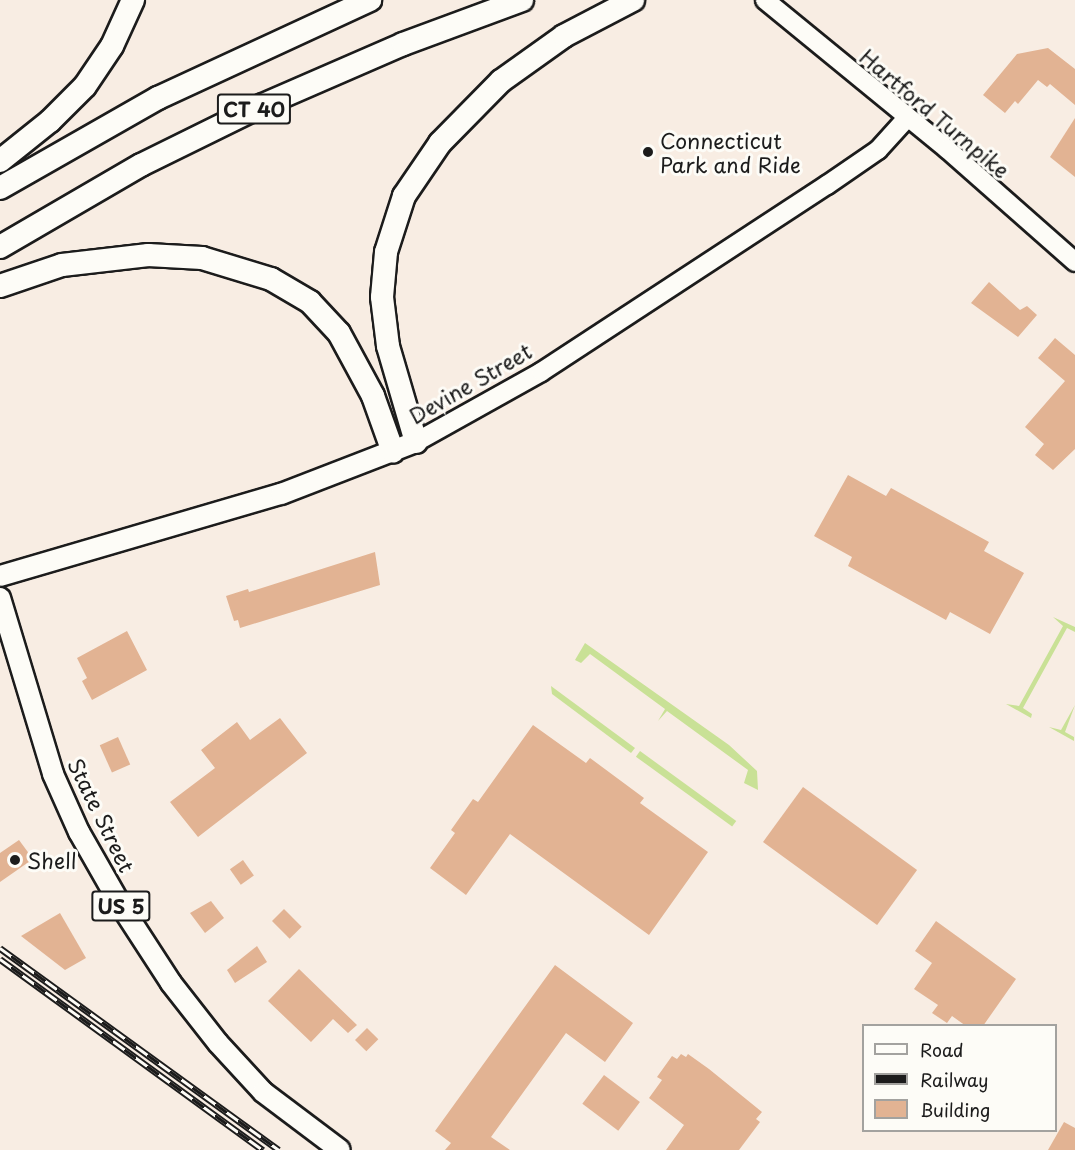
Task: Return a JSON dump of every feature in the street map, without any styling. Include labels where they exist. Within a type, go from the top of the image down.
[{"type":"highway","points":[[0,161],[50,121],[85,86],[112,46],[133,0]]},
{"type":"highway","name":"CT 40","points":[[0,188],[190,82],[370,0]]},
{"type":"highway","name":"CT 40","points":[[0,247],[113,180],[263,105],[403,44],[522,0]]},
{"type":"highway","points":[[416,442],[388,346],[382,297],[386,252],[404,196],[440,143],[501,81],[564,36],[633,0]]},
{"type":"highway","points":[[0,286],[62,265],[148,255],[202,258],[271,279],[310,302],[339,333],[373,396],[393,452]]},
{"type":"main road","name":"Hartford Turnpike","points":[[765,0],[1075,262]]},
{"type":"main road","name":"Devine Street","points":[[0,576],[281,494],[416,442],[541,372],[827,185],[878,150],[907,118]]},
{"type":"main road","name":"State Street","points":[[0,598],[53,774],[79,832],[133,926],[192,1012],[263,1092],[340,1150]]},
{"type":"green space","points":[[1053,617],[1075,627],[1075,632],[1067,628],[1023,708],[1032,714],[1031,718],[1006,704],[1019,706],[1063,626]]},
{"type":"green space","points":[[585,643],[729,745],[757,771],[758,790],[744,783],[748,770],[667,711],[658,721],[665,709],[590,654],[581,663],[575,660]]},
{"type":"green space","points":[[551,686],[635,748],[631,753],[552,694]]},
{"type":"green space","points":[[1075,705],[1065,732],[1074,737],[1074,741],[1049,727],[1061,730]]},
{"type":"green space","points":[[640,751],[736,821],[732,827],[636,757]]},
{"type":"building","points":[[1048,48],[1075,69],[1075,105],[1050,84],[1047,87],[1038,80],[1018,104],[1015,101],[1005,113],[983,95],[1017,54]]},
{"type":"building","points":[[1075,118],[1075,177],[1050,157]]},
{"type":"building","points":[[989,282],[1020,310],[1027,306],[1037,315],[1018,337],[971,303]]},
{"type":"building","points":[[1055,338],[1075,355],[1075,449],[1053,470],[1035,455],[1044,444],[1025,427],[1065,381],[1038,358]]},
{"type":"building","points":[[848,475],[886,496],[891,488],[989,542],[984,551],[1024,573],[990,634],[950,612],[946,620],[848,566],[852,557],[814,536]]},
{"type":"building","points":[[375,552],[380,585],[240,628],[238,620],[234,621],[226,596],[248,589],[249,592]]},
{"type":"building","points":[[127,631],[147,670],[92,700],[82,681],[87,678],[77,658]]},
{"type":"building","points":[[280,718],[307,753],[198,837],[170,802],[215,768],[201,750],[237,722],[250,740]]},
{"type":"building","points":[[533,725],[586,763],[590,758],[644,798],[640,803],[708,852],[649,935],[510,834],[466,895],[430,868],[455,833],[451,830],[473,799],[478,802]]},
{"type":"building","points":[[118,737],[130,764],[112,773],[100,745]]},
{"type":"building","points":[[803,787],[917,870],[877,925],[763,842]]},
{"type":"building","name":"Shell","points":[[19,840],[33,859],[0,882],[0,853]]},
{"type":"building","points":[[243,860],[254,876],[241,885],[230,869]]},
{"type":"building","points":[[211,901],[224,918],[205,933],[190,913]]},
{"type":"building","points":[[284,909],[302,927],[290,939],[272,921]]},
{"type":"building","points":[[60,913],[86,958],[65,970],[21,936]]},
{"type":"building","points":[[936,921],[1016,979],[984,1024],[963,1024],[952,1016],[947,1023],[932,1013],[938,1005],[914,989],[932,963],[915,951]]},
{"type":"building","points":[[257,946],[267,962],[235,983],[227,970]]},
{"type":"building","points":[[555,965],[633,1023],[605,1062],[566,1033],[491,1137],[510,1150],[445,1150],[451,1143],[435,1131]]},
{"type":"building","points":[[299,969],[357,1025],[348,1033],[333,1019],[311,1042],[268,1001]]},
{"type":"building","points":[[367,1028],[378,1039],[366,1051],[355,1040]]},
{"type":"building","points":[[681,1054],[686,1057],[688,1054],[709,1069],[762,1112],[756,1119],[760,1122],[739,1150],[666,1150],[684,1125],[649,1098],[662,1080],[657,1077],[672,1056],[677,1059]]},
{"type":"building","points":[[604,1075],[640,1102],[618,1131],[582,1104]]},
{"type":"building","points":[[1064,1122],[1075,1128],[1075,1150],[1048,1150]]},
{"type":"railway","points":[[0,948],[279,1150]]},
{"type":"railway","points":[[0,959],[263,1150]]},
{"type":"place","name":"Connecticut Park and Ride","points":[[648,152]]},
{"type":"place","name":"Shell","points":[[15,860]]}]
